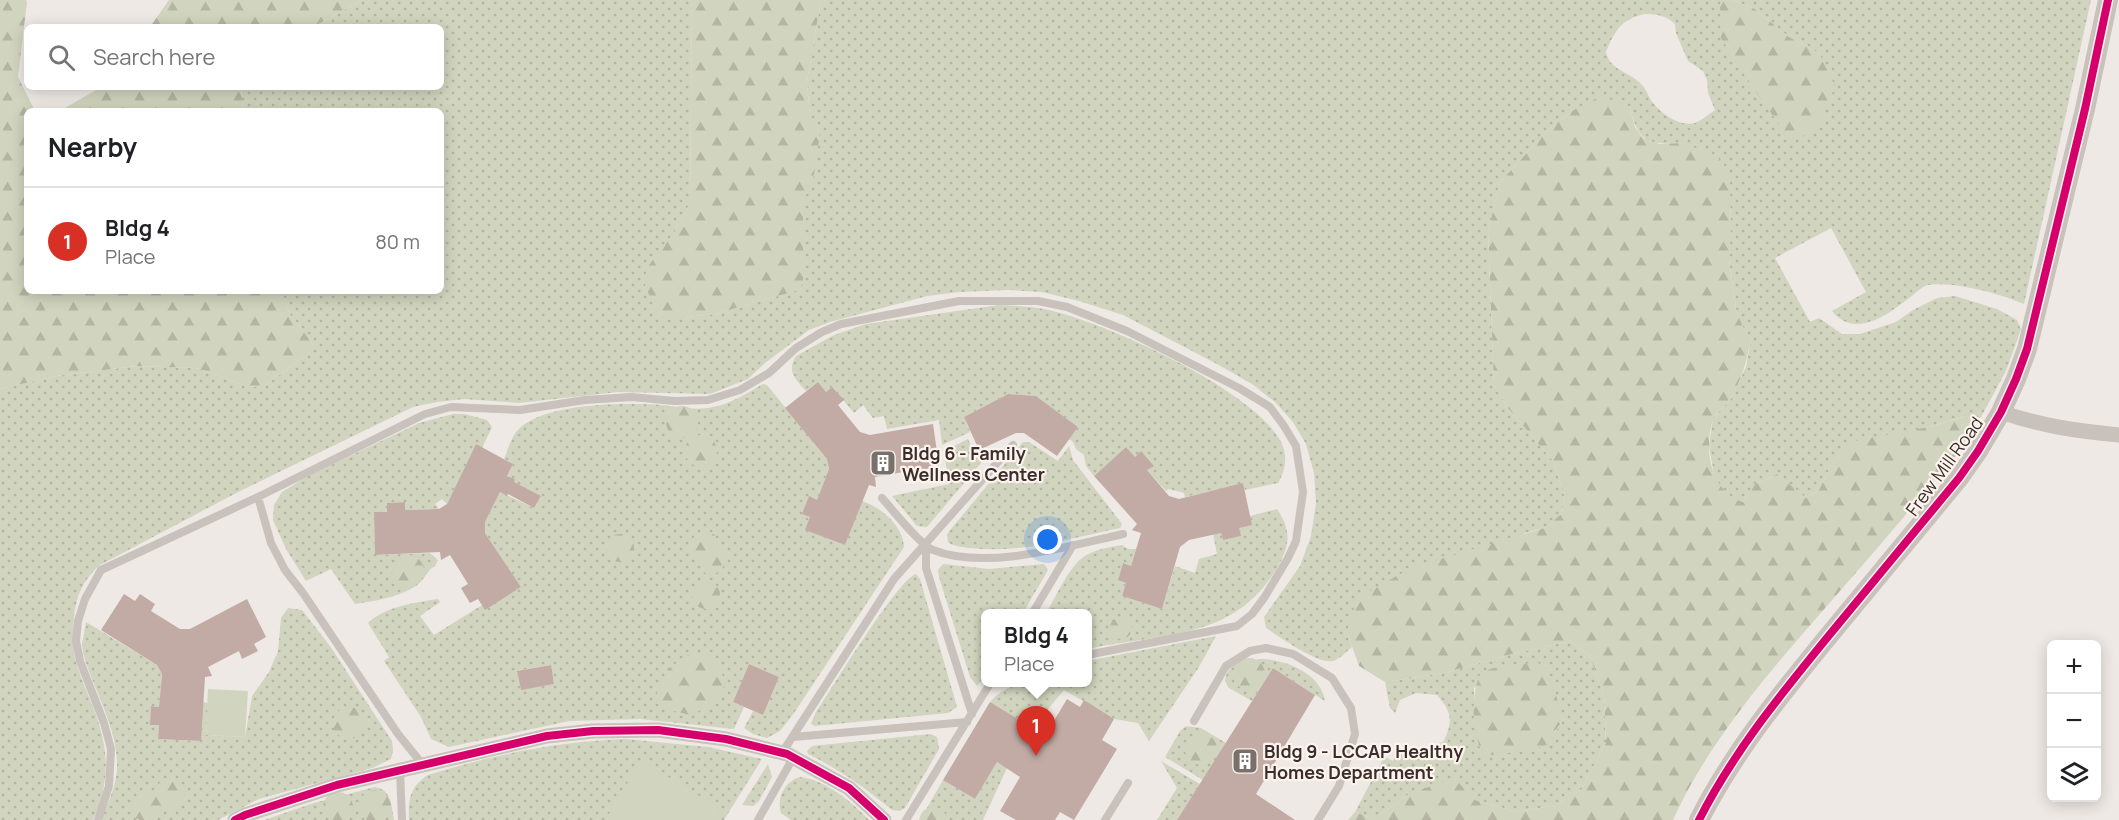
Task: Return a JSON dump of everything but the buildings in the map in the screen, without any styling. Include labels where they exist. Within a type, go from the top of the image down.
[{"type":"street","name":"Frew Mill Road","points":[[1699,820],[1713,792],[1741,747],[1772,704],[1959,478],[2001,412],[2016,380],[2036,318],[2108,0]]},
{"type":"street","points":[[2001,412],[2034,423],[2069,430],[2119,435]]},
{"type":"street","points":[[235,820],[337,785],[547,736],[593,731],[658,730],[726,739],[788,755],[849,788],[884,820]]},
{"type":"lane","points":[[98,820],[109,786],[111,749],[104,723],[80,662],[76,641],[78,621],[85,599],[101,570],[258,497],[424,414],[451,407],[520,410],[585,400],[619,398],[708,400],[740,390],[769,373],[796,348],[822,332],[841,324],[959,301],[1038,301],[1067,307],[1127,331],[1188,360],[1270,407],[1296,446],[1303,492],[1296,541],[1275,581],[1252,614],[1237,626],[1092,655]]},
{"type":"lane","points":[[758,820],[788,755],[793,737],[894,579],[1013,445]]},
{"type":"lane","points":[[258,497],[271,543],[285,570],[398,734],[423,765]]},
{"type":"lane","points":[[882,498],[932,550],[957,555],[999,557],[1021,555],[1122,534]]},
{"type":"lane","points":[[926,545],[926,568],[972,714]]},
{"type":"lane","points":[[1035,609],[1073,545]]},
{"type":"lane","points":[[1194,721],[1226,666],[1250,651],[1266,648],[1293,654],[1332,678],[1351,708],[1355,734],[1339,786],[1318,820]]},
{"type":"lane","points":[[906,820],[989,687]]},
{"type":"lane","points":[[793,737],[967,722]]},
{"type":"lane","points":[[400,770],[402,820]]},
{"type":"lane","points":[[1105,820],[1128,783]]},
{"type":"green space","points":[[0,0],[26,0],[18,77],[34,108],[24,108],[24,294],[283,294],[289,313],[316,348],[264,386],[249,387],[197,368],[136,366],[56,376],[0,389]]},
{"type":"green space","points":[[169,0],[362,0],[318,24],[152,24]]},
{"type":"green space","points":[[362,0],[692,0],[690,203],[675,231],[686,317],[715,314],[798,290],[803,282],[803,199],[810,116],[807,82],[821,0],[1725,0],[1720,4],[1834,87],[1819,53],[1789,37],[1755,9],[1731,0],[2091,0],[2024,304],[1977,289],[1939,284],[1928,285],[1873,321],[1852,324],[1841,320],[1832,311],[1866,292],[1831,228],[1775,258],[1810,322],[1819,318],[1842,334],[1860,334],[1896,322],[1937,298],[1955,296],[1997,309],[2017,320],[2021,329],[2006,371],[1981,417],[1970,425],[1966,416],[1929,427],[1833,462],[1819,490],[1806,498],[1777,474],[1755,484],[1743,502],[1732,499],[1715,480],[1709,446],[1713,418],[1730,400],[1746,367],[1751,338],[1743,327],[1736,309],[1729,259],[1731,209],[1682,143],[1660,143],[1646,139],[1636,127],[1629,106],[1575,109],[1550,128],[1500,182],[1488,231],[1494,385],[1508,408],[1553,461],[1564,494],[1562,513],[1547,527],[1525,533],[1347,632],[1352,647],[1336,660],[1326,661],[1308,654],[1266,628],[1264,617],[1300,566],[1311,536],[1316,503],[1314,473],[1306,444],[1293,422],[1275,402],[1252,384],[1123,315],[1042,292],[1008,290],[960,292],[927,296],[830,322],[809,330],[765,363],[748,379],[710,394],[618,392],[519,403],[464,399],[413,407],[242,490],[100,565],[89,576],[79,595],[75,609],[73,637],[75,658],[98,719],[105,750],[105,781],[97,810],[93,820],[0,820],[0,389],[56,376],[136,366],[197,368],[249,387],[264,386],[316,348],[289,313],[283,294],[444,294],[444,108],[243,108],[241,90],[444,90],[444,24],[318,24]],"holes":[[[1644,14],[1657,15],[1675,24],[1676,33],[1688,61],[1703,71],[1707,80],[1708,93],[1715,110],[1697,122],[1689,124],[1678,122],[1667,116],[1652,101],[1642,85],[1615,67],[1608,58],[1606,52],[1612,38],[1624,23]]]},
{"type":"green space","points":[[692,0],[821,0],[807,82],[810,116],[821,127],[812,187],[803,199],[803,282],[799,290],[715,314],[686,317],[659,316],[645,286],[646,269],[675,231],[690,203]]},
{"type":"green space","points":[[1725,0],[1755,9],[1789,37],[1819,53],[1835,86],[1818,128],[1795,140],[1786,134],[1721,38],[1720,4]]},
{"type":"green space","points":[[96,90],[241,90],[243,108],[65,108]]},
{"type":"green space","points":[[1601,96],[1629,106],[1635,127],[1643,138],[1659,144],[1682,143],[1716,155],[1730,173],[1729,259],[1736,309],[1743,327],[1751,338],[1738,385],[1728,402],[1714,417],[1710,431],[1712,468],[1723,489],[1732,497],[1743,502],[1755,484],[1777,474],[1806,498],[1819,490],[1833,462],[1849,442],[1929,427],[1967,416],[1970,425],[1963,447],[1745,704],[1705,761],[1673,820],[1348,820],[1355,812],[1374,819],[1409,794],[1454,778],[1475,800],[1517,812],[1556,805],[1582,789],[1606,743],[1604,695],[1589,655],[1571,641],[1512,654],[1444,673],[1385,682],[1359,666],[1347,632],[1351,614],[1361,596],[1411,568],[1547,527],[1562,513],[1564,494],[1553,461],[1508,408],[1494,385],[1488,231],[1500,182],[1550,128],[1575,109]]},
{"type":"green space","points":[[999,305],[1044,309],[1102,327],[1175,361],[1211,381],[1243,402],[1267,423],[1282,444],[1285,464],[1278,483],[1245,490],[1243,484],[1185,497],[1184,493],[1169,489],[1166,491],[1147,470],[1153,465],[1141,452],[1135,457],[1126,447],[1094,476],[1086,466],[1084,455],[1069,439],[1078,427],[1036,396],[1008,394],[964,417],[970,432],[942,445],[939,420],[887,429],[884,416],[873,418],[863,405],[854,413],[832,387],[826,392],[818,382],[806,391],[792,371],[796,356],[834,335],[866,324]]},
{"type":"green space","points":[[763,384],[767,385],[827,459],[829,469],[817,500],[809,497],[803,514],[810,517],[806,530],[845,545],[862,501],[877,508],[896,525],[904,547],[780,731],[767,738],[753,734],[744,728],[753,711],[763,715],[779,677],[749,664],[733,702],[744,707],[734,729],[640,719],[569,721],[449,747],[431,739],[421,717],[384,661],[389,657],[368,623],[392,609],[438,599],[440,602],[420,616],[434,635],[482,605],[521,587],[485,533],[485,522],[500,492],[534,508],[541,496],[513,482],[515,479],[507,476],[513,464],[504,459],[518,430],[530,421],[547,414],[586,406],[628,404],[694,409],[720,406]],"holes":[[[550,665],[554,684],[521,689],[517,671]]]},
{"type":"green space","points":[[682,406],[693,411],[698,422],[693,433],[682,438],[671,433],[666,422],[671,411]]},
{"type":"green space","points":[[453,414],[464,414],[487,420],[492,427],[482,448],[476,444],[447,504],[442,499],[435,504],[439,509],[405,510],[405,502],[387,503],[387,512],[374,512],[375,555],[430,553],[438,560],[435,566],[419,584],[409,590],[387,598],[355,604],[331,569],[306,581],[286,549],[273,520],[274,505],[282,492],[308,476],[419,423]]},
{"type":"green space","points":[[701,435],[712,440],[717,451],[712,462],[701,467],[690,462],[685,451],[690,440]]},
{"type":"green space","points":[[968,439],[976,458],[992,450],[927,527],[917,526],[892,496],[949,484],[944,451]]},
{"type":"green space","points":[[1023,442],[1029,442],[1058,461],[1069,446],[1073,460],[1122,524],[1120,528],[1046,544],[1008,549],[970,548],[948,542],[947,534]]},
{"type":"green space","points":[[1277,509],[1287,531],[1285,552],[1277,568],[1259,592],[1239,609],[1217,621],[1168,636],[1092,648],[1092,609],[1049,609],[1067,576],[1082,558],[1096,551],[1122,545],[1128,549],[1136,549],[1131,566],[1123,563],[1118,580],[1126,583],[1122,596],[1162,609],[1175,566],[1195,573],[1199,559],[1217,554],[1213,534],[1221,533],[1223,540],[1240,536],[1239,528],[1250,516]]},
{"type":"green space","points":[[707,531],[715,535],[719,547],[727,558],[721,571],[714,574],[704,572],[691,549],[695,536]]},
{"type":"green space","points":[[620,534],[630,538],[634,548],[630,558],[620,562],[610,558],[606,548],[610,538]]},
{"type":"green space","points":[[408,555],[419,560],[424,571],[419,582],[408,587],[397,582],[392,571],[397,560]]},
{"type":"green space","points":[[943,564],[989,569],[1044,564],[1048,570],[1025,609],[981,609],[981,681],[977,686],[970,677],[938,570]]},
{"type":"green space","points":[[916,574],[920,579],[957,707],[948,713],[815,726],[811,724],[816,712],[880,614],[907,580]]},
{"type":"green space","points":[[706,581],[716,585],[720,595],[716,605],[706,609],[696,605],[692,595],[696,585]]},
{"type":"green space","points":[[288,608],[302,610],[330,646],[392,741],[391,759],[372,768],[259,799],[218,820],[101,820],[112,794],[117,766],[116,752],[109,723],[83,653],[82,644],[86,622],[157,665],[162,674],[159,707],[151,706],[151,725],[159,725],[158,739],[200,741],[203,702],[208,703],[206,735],[245,737],[252,696],[269,672],[278,651],[281,618]]},
{"type":"green space","points":[[1117,617],[1125,617],[1132,624],[1132,632],[1125,639],[1117,639],[1110,632],[1110,624]]},
{"type":"green space","points":[[1216,636],[1199,667],[1149,741],[1138,723],[1114,719],[1064,690],[1032,728],[990,702],[1010,687],[1092,687],[1092,660]]},
{"type":"green space","points":[[1571,641],[1589,655],[1604,695],[1606,743],[1582,789],[1556,805],[1517,812],[1475,800],[1409,794],[1374,819],[1355,812],[1383,759],[1393,761],[1398,751],[1416,752],[1438,744],[1444,741],[1449,727],[1450,716],[1446,706],[1437,695],[1416,693],[1400,700],[1395,713],[1390,708],[1385,682],[1444,673],[1512,654]],"holes":[[[1474,687],[1564,719],[1555,732],[1478,744]]]},
{"type":"green space","points":[[688,655],[706,655],[720,665],[725,684],[717,703],[690,715],[662,708],[657,693],[668,669]]},
{"type":"green space","points":[[1249,658],[1260,663],[1265,674],[1260,685],[1249,690],[1238,685],[1233,674],[1238,663]]},
{"type":"green space","points":[[1260,659],[1290,665],[1309,675],[1322,691],[1325,701],[1273,668],[1252,701],[1229,688],[1225,681],[1232,667],[1242,662]]},
{"type":"green space","points":[[1537,662],[1547,669],[1564,719],[1555,731],[1554,742],[1533,750],[1483,756],[1476,736],[1474,714],[1475,692],[1481,672]]},
{"type":"green space","points":[[208,689],[248,691],[245,737],[206,735]]},
{"type":"green space","points":[[349,707],[360,712],[365,723],[360,734],[349,739],[338,734],[333,723],[338,712]]},
{"type":"green space","points":[[1186,726],[1201,728],[1226,743],[1203,780],[1165,757],[1180,731]]},
{"type":"green space","points":[[1201,733],[1212,738],[1217,749],[1212,760],[1201,765],[1190,760],[1185,749],[1190,738]]},
{"type":"green space","points":[[931,734],[937,737],[939,749],[905,808],[900,811],[892,810],[852,779],[808,754],[807,751],[812,746]]},
{"type":"green space","points":[[626,739],[708,747],[762,759],[724,820],[409,820],[411,794],[417,784],[428,775],[526,750]]},
{"type":"green space","points":[[641,760],[721,809],[714,820],[605,820]]},
{"type":"green space","points":[[1161,761],[1200,784],[1177,820],[1157,820],[1177,788]]},
{"type":"green space","points":[[997,762],[1007,768],[983,820],[920,820],[943,780],[975,799]]},
{"type":"green space","points":[[768,764],[772,777],[759,801],[753,806],[742,805]]},
{"type":"green space","points":[[800,777],[829,787],[847,799],[869,820],[791,820],[781,813],[781,796],[790,782]]},
{"type":"green space","points":[[172,779],[183,788],[184,799],[181,804],[177,808],[164,810],[155,820],[140,820],[135,817],[132,807],[136,797],[146,791],[153,791],[162,780]]},
{"type":"green space","points":[[375,787],[385,791],[388,795],[394,820],[264,820],[314,803]]},
{"type":"green space","points":[[375,790],[386,795],[391,806],[389,812],[386,817],[378,821],[364,817],[359,806],[364,795]]},
{"type":"green space","points":[[332,793],[344,793],[352,801],[352,813],[344,821],[332,821],[324,813],[324,801]]},
{"type":"green space","points":[[935,807],[944,811],[947,820],[919,820],[924,810]]},
{"type":"cycle path","points":[[1699,820],[1743,746],[1777,700],[1959,478],[2001,412],[2027,349],[2085,109],[2108,0]]},
{"type":"cycle path","points":[[235,820],[337,785],[547,736],[593,731],[658,730],[726,739],[787,754],[849,788],[884,820]]},
{"type":"place","name":"Bldg 6 - Family Wellness Center","points":[[883,463]]},
{"type":"place","name":"Bldg 4","points":[[1036,756]]},
{"type":"place","name":"Bldg 9 - LCCAP Healthy Homes Department","points":[[1245,761]]}]
